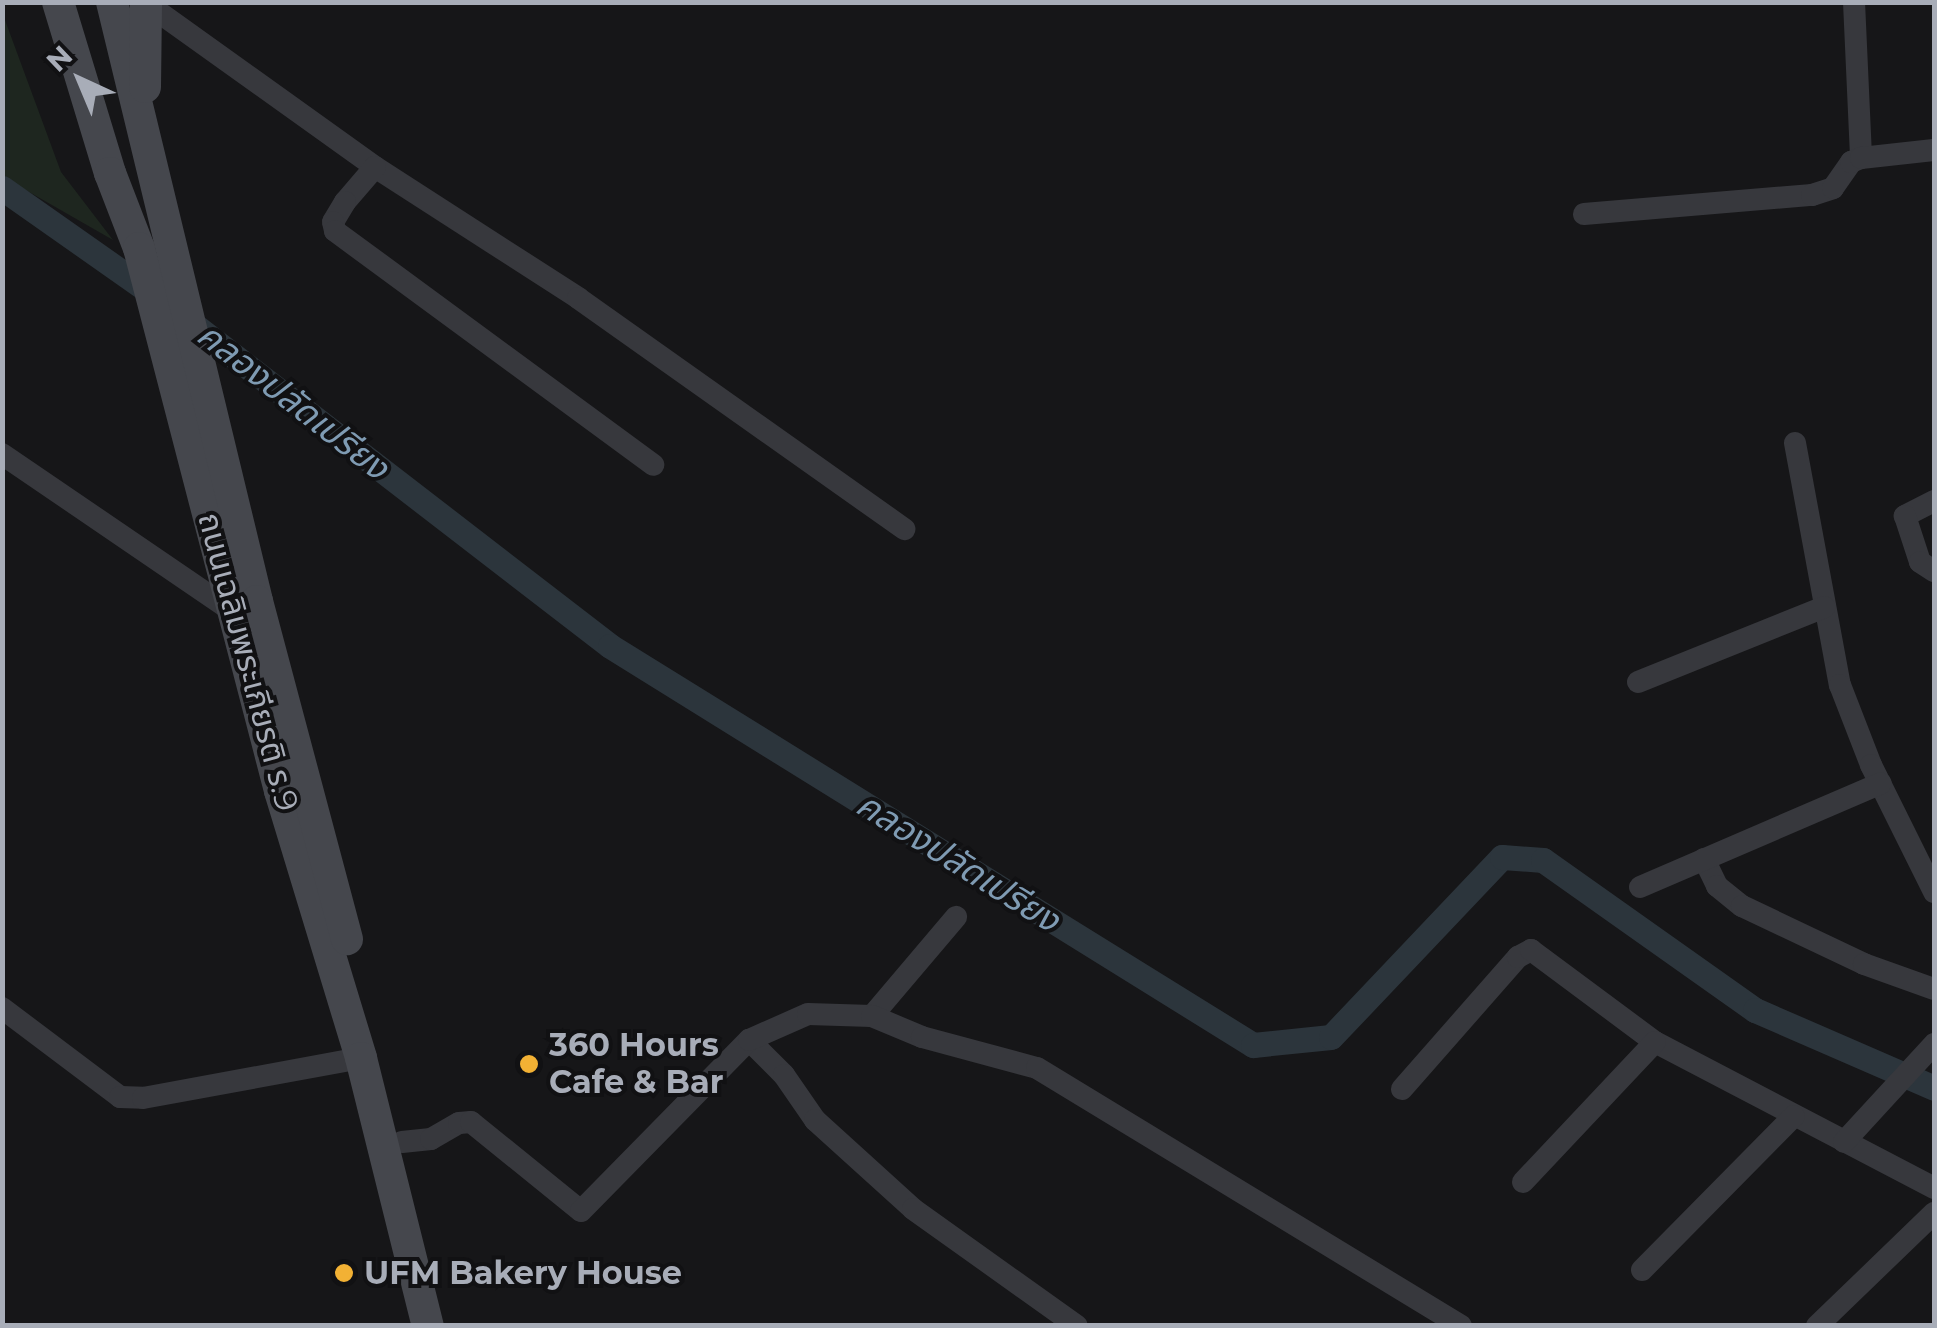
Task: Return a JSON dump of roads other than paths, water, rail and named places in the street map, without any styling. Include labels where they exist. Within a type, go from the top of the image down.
[{"type":"main road","name":"ถนนเฉลิมพระเกียรติ ร.9","points":[[58,2],[110,173],[190,384],[257,601],[450,1326]]},
{"type":"main road","name":"ถนนเฉลิมพระเกียรติ ร.9","points":[[112,2],[175,271],[190,384],[231,610],[360,1058],[428,1326]]},
{"type":"main road","points":[[145,132],[146,3]]},
{"type":"street","points":[[1854,2],[1862,158]]},
{"type":"street","points":[[146,3],[375,166],[578,298],[904,530]]},
{"type":"street","points":[[1584,214],[1812,195],[1832,188],[1851,162],[1934,150]]},
{"type":"street","points":[[375,166],[344,202],[333,222],[334,232],[654,465]]},
{"type":"street","points":[[1795,443],[1840,685],[1876,774],[1934,892]]},
{"type":"street","points":[[2,454],[231,610]]},
{"type":"street","points":[[1934,501],[1910,509],[1906,516],[1920,562],[1934,571]]},
{"type":"street","points":[[1638,682],[1825,606]]},
{"type":"street","points":[[1640,888],[1876,774]]},
{"type":"street","points":[[1704,859],[1717,886],[1742,906],[1864,964],[1934,989]]},
{"type":"street","points":[[872,1016],[956,917]]},
{"type":"street","points":[[1402,1089],[1518,957],[1531,950],[1654,1042],[1934,1188]]},
{"type":"street","points":[[2,1008],[120,1098],[143,1098],[360,1058]]},
{"type":"street","points":[[402,1142],[430,1139],[459,1123],[472,1122],[581,1211],[750,1040],[808,1014],[872,1016],[922,1037],[1037,1068],[1461,1326]]},
{"type":"street","points":[[750,1040],[784,1075],[815,1120],[913,1209],[1077,1326]]},
{"type":"street","points":[[1524,1182],[1654,1042]]},
{"type":"street","points":[[1844,1142],[1934,1044]]},
{"type":"street","points":[[1642,1270],[1794,1116]]},
{"type":"street","points":[[1817,1326],[1934,1213]]},
{"type":"waterway","name":"คลองปลัดเปรียง","points":[[2,188],[154,295]]},
{"type":"waterway","name":"คลองปลัดเปรียง","points":[[186,319],[610,646],[1253,1045],[1331,1037],[1502,857],[1543,860],[1755,1010],[1934,1088]]},
{"type":"place","name":"360 Hours Cafe & Bar","points":[[529,1064]]},
{"type":"place","name":"UFM Bakery House","points":[[344,1273]]}]
